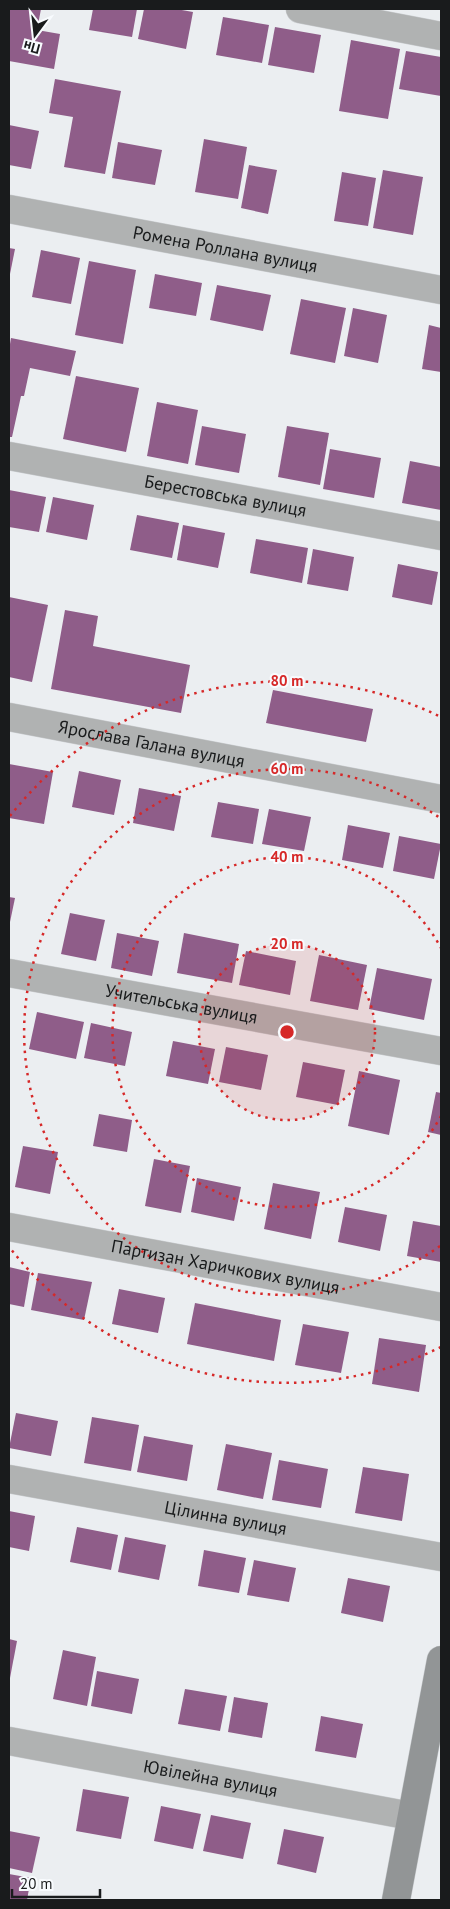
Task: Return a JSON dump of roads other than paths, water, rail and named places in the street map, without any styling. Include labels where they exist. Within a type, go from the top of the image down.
[{"type":"main road","points":[[396,1900],[441,1660]]},
{"type":"street","points":[[300,9],[441,36]]},
{"type":"street","name":"Ромена Роллана вулиця","points":[[9,209],[441,290]]},
{"type":"street","name":"Берестовська вулиця","points":[[9,456],[441,536]]},
{"type":"street","name":"Ярослава Галана вулиця","points":[[9,717],[441,799]]},
{"type":"street","name":"Учительська вулиця","points":[[9,972],[441,1051]]},
{"type":"street","name":"Партизан Харичкових вулиця","points":[[9,1227],[441,1307]]},
{"type":"street","name":"Цілинна вулиця","points":[[9,1479],[441,1557]]},
{"type":"street","name":"Ювілейна вулиця","points":[[9,1741],[411,1816]]}]
